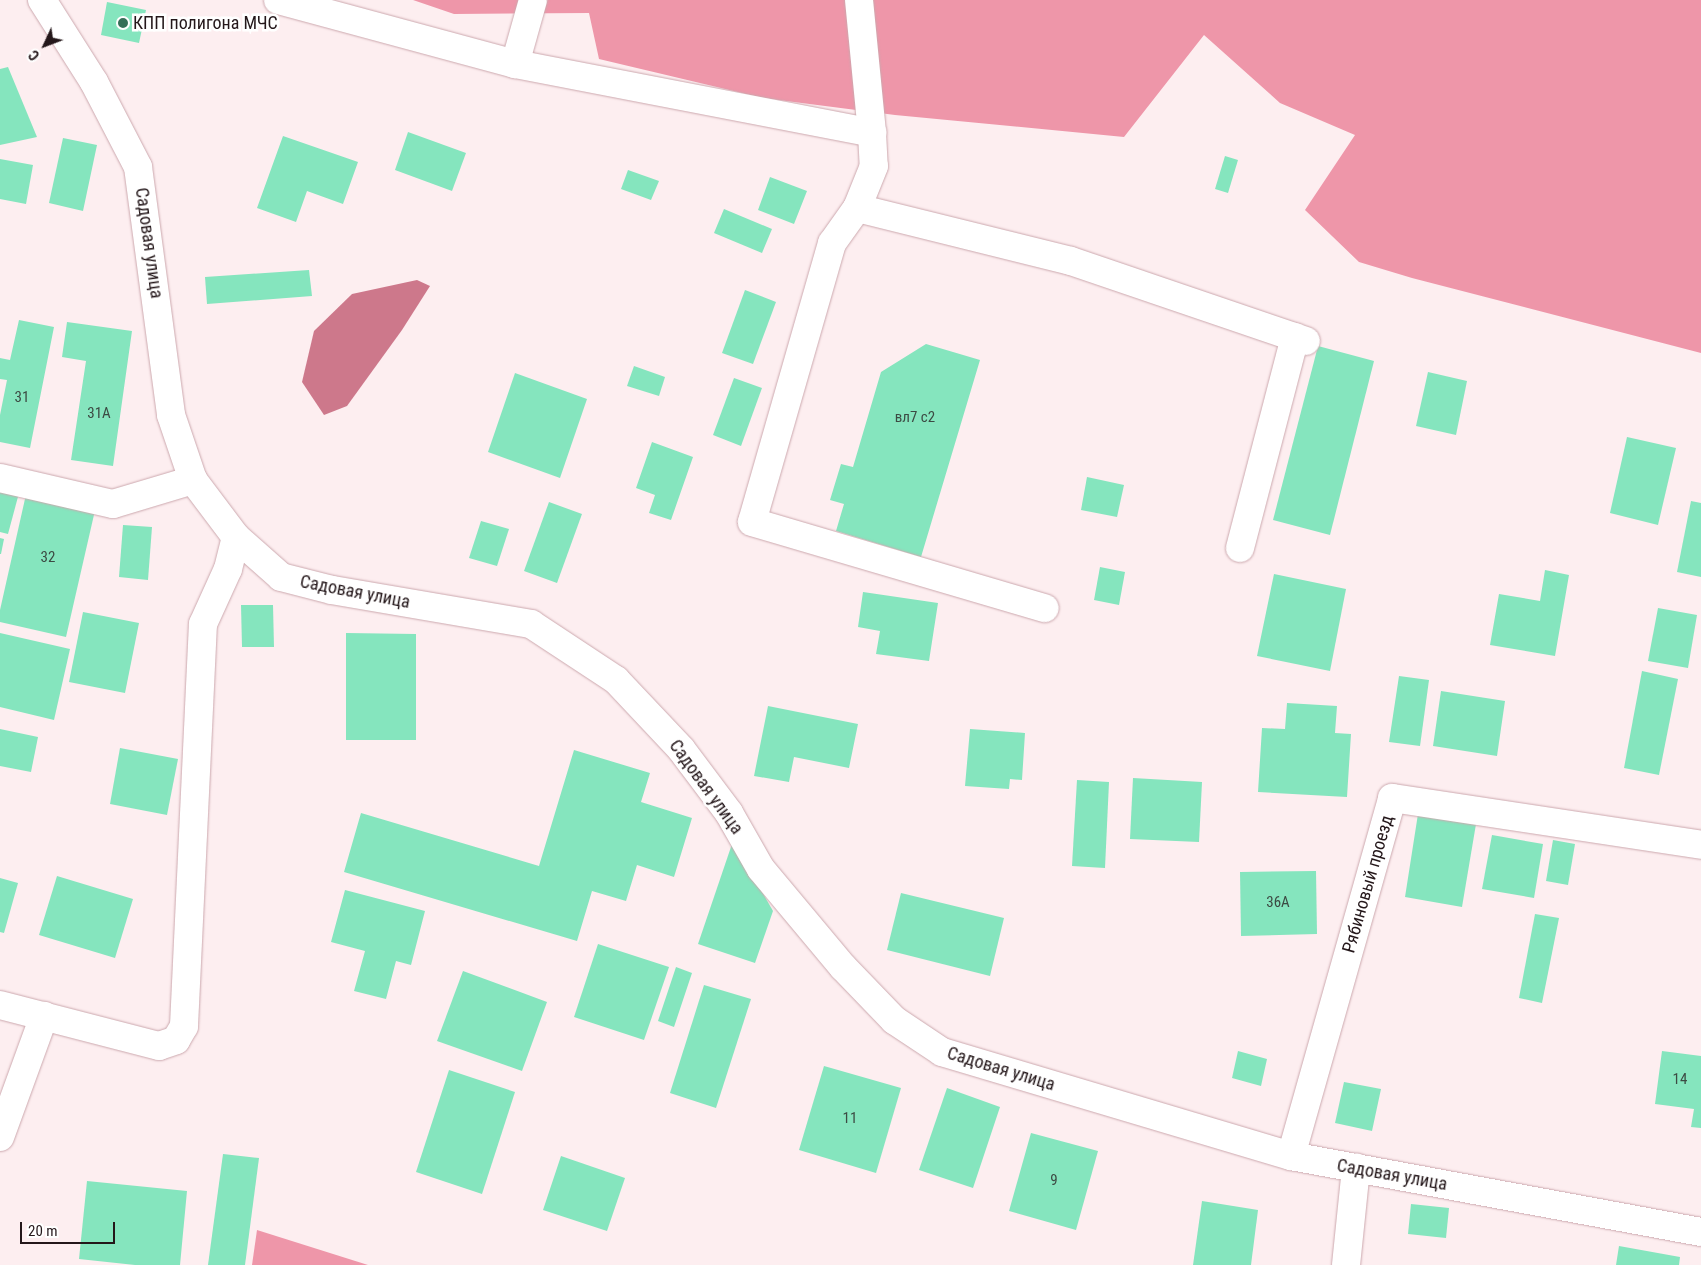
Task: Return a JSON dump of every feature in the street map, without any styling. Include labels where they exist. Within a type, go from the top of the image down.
[{"type":"street","name":"Садовая улица","points":[[42,0],[94,82],[138,167],[171,415],[193,480],[236,537],[281,577],[332,590],[531,624],[616,680],[681,749],[729,813],[761,869],[843,967],[894,1020],[942,1052],[1291,1156],[1701,1232]]},
{"type":"street","points":[[278,0],[515,64],[872,133]]},
{"type":"street","points":[[515,64],[533,0]]},
{"type":"street","points":[[860,0],[874,166],[857,208],[832,243],[752,522],[1044,608]]},
{"type":"street","points":[[857,208],[1070,261],[1301,339],[1240,548]]},
{"type":"street","points":[[0,478],[113,504],[193,480]]},
{"type":"street","points":[[0,1006],[159,1046],[176,1040],[184,1026],[203,624],[228,569],[236,537]]},
{"type":"street","name":"Рябиновый проезд","points":[[1291,1156],[1392,798],[1701,845]]},
{"type":"street","points":[[0,1137],[44,1016]]},
{"type":"street","points":[[1346,1265],[1356,1168]]},
{"type":"shaded area","points":[[413,0],[1701,0],[1701,353],[1412,278],[1359,262],[1305,210],[1355,135],[1280,103],[1204,35],[1124,137],[895,115],[763,98],[599,59],[589,13],[454,14]]},
{"type":"shaded area","points":[[417,280],[430,286],[402,330],[347,406],[324,415],[302,382],[314,331],[352,294]]},
{"type":"shaded area","points":[[257,1230],[368,1265],[252,1265]]},
{"type":"building","name":"КПП полигона МЧС","points":[[107,2],[146,10],[139,43],[101,35]]},
{"type":"building","points":[[8,67],[37,137],[0,145],[0,69]]},
{"type":"building","points":[[408,132],[466,153],[452,191],[395,170]]},
{"type":"building","points":[[283,136],[358,162],[343,204],[307,191],[296,222],[257,208]]},
{"type":"building","points":[[63,138],[97,145],[83,211],[49,203]]},
{"type":"building","points":[[1225,156],[1238,160],[1228,193],[1215,189]]},
{"type":"building","points":[[0,159],[33,165],[26,204],[0,199]]},
{"type":"building","points":[[628,170],[659,181],[651,200],[621,189]]},
{"type":"building","points":[[770,177],[807,191],[794,224],[758,210]]},
{"type":"building","points":[[724,209],[772,229],[762,253],[714,233]]},
{"type":"building","points":[[309,270],[312,296],[207,304],[205,277]]},
{"type":"building","points":[[745,290],[776,302],[753,364],[722,353]]},
{"type":"building","points":[[19,320],[54,327],[30,448],[0,442],[0,415],[7,380],[0,379],[0,358],[10,360]]},
{"type":"building","points":[[67,322],[132,331],[113,466],[71,460],[86,361],[62,357]]},
{"type":"building","points":[[926,344],[980,360],[921,557],[836,531],[844,504],[830,500],[841,464],[853,467],[881,372]]},
{"type":"building","points":[[1318,346],[1374,361],[1330,535],[1273,520]]},
{"type":"building","points":[[634,366],[665,377],[659,396],[627,386]]},
{"type":"building","points":[[1428,372],[1467,381],[1456,435],[1416,426]]},
{"type":"building","points":[[515,373],[587,399],[560,478],[488,452]]},
{"type":"building","points":[[734,378],[762,388],[741,446],[713,435]]},
{"type":"building","points":[[1627,437],[1676,448],[1658,525],[1610,513]]},
{"type":"building","points":[[652,442],[693,457],[671,520],[649,513],[655,495],[636,488]]},
{"type":"building","points":[[1087,477],[1124,485],[1117,517],[1081,510]]},
{"type":"building","points":[[0,488],[19,493],[8,534],[0,532]]},
{"type":"building","points":[[27,490],[96,506],[66,637],[0,622],[0,610]]},
{"type":"building","points":[[1691,501],[1701,503],[1701,577],[1677,572]]},
{"type":"building","points":[[549,502],[582,514],[557,583],[524,571]]},
{"type":"building","points":[[481,521],[509,529],[497,566],[469,558]]},
{"type":"building","points":[[123,525],[152,527],[148,580],[119,577]]},
{"type":"building","points":[[0,538],[4,539],[1,554],[0,554]]},
{"type":"building","points":[[1100,567],[1125,572],[1119,605],[1094,600]]},
{"type":"building","points":[[1545,570],[1569,575],[1555,656],[1490,645],[1499,594],[1540,601]]},
{"type":"building","points":[[1274,574],[1346,589],[1330,671],[1257,656]]},
{"type":"building","points":[[863,592],[938,603],[929,661],[876,654],[880,631],[858,627]]},
{"type":"building","points":[[241,605],[273,605],[274,647],[242,647]]},
{"type":"building","points":[[1658,608],[1697,615],[1688,668],[1648,661]]},
{"type":"building","points":[[83,612],[139,623],[125,693],[69,682]]},
{"type":"building","points":[[0,633],[70,649],[54,720],[0,707]]},
{"type":"building","points":[[346,633],[416,634],[416,740],[346,740]]},
{"type":"building","points":[[1642,671],[1678,679],[1659,775],[1624,768]]},
{"type":"building","points":[[1399,676],[1429,680],[1420,746],[1389,742]]},
{"type":"building","points":[[1441,691],[1505,701],[1497,756],[1433,746]]},
{"type":"building","points":[[1287,703],[1337,706],[1335,733],[1351,734],[1347,797],[1258,792],[1262,728],[1285,729]]},
{"type":"building","points":[[768,706],[858,724],[849,768],[794,757],[789,782],[754,776]]},
{"type":"building","points":[[0,729],[38,737],[31,772],[0,766]]},
{"type":"building","points":[[970,729],[1025,733],[1022,780],[1010,779],[1009,789],[965,786]]},
{"type":"building","points":[[120,748],[178,759],[167,815],[110,804]]},
{"type":"building","points":[[574,750],[650,773],[641,802],[692,818],[674,877],[637,865],[626,901],[592,891],[577,941],[344,872],[361,813],[539,866]]},
{"type":"building","points":[[1133,778],[1202,782],[1199,842],[1130,839]]},
{"type":"building","points":[[1077,780],[1109,782],[1105,868],[1072,866]]},
{"type":"building","points":[[1418,814],[1476,824],[1462,907],[1405,897]]},
{"type":"building","points":[[1492,835],[1543,844],[1534,898],[1482,889]]},
{"type":"building","points":[[1553,840],[1575,844],[1568,885],[1546,881]]},
{"type":"building","points":[[733,841],[773,911],[755,963],[698,944]]},
{"type":"building","points":[[1316,871],[1317,934],[1241,936],[1240,872]]},
{"type":"building","points":[[57,876],[133,899],[115,958],[39,935]]},
{"type":"building","points":[[0,878],[18,883],[4,933],[0,932]]},
{"type":"building","points":[[345,890],[425,911],[411,965],[396,961],[386,999],[354,991],[365,951],[331,942]]},
{"type":"building","points":[[901,893],[1004,918],[990,976],[887,950]]},
{"type":"building","points":[[1535,914],[1559,918],[1542,1003],[1519,998]]},
{"type":"building","points":[[598,944],[669,967],[644,1040],[574,1017]]},
{"type":"building","points":[[676,967],[692,973],[674,1027],[658,1021]]},
{"type":"building","points":[[463,971],[547,1002],[522,1071],[437,1041]]},
{"type":"building","points":[[704,985],[751,999],[716,1108],[670,1093]]},
{"type":"building","points":[[1238,1051],[1267,1059],[1261,1086],[1232,1078]]},
{"type":"building","points":[[1662,1051],[1701,1056],[1701,1128],[1691,1127],[1694,1109],[1655,1104]]},
{"type":"building","points":[[824,1066],[901,1088],[876,1173],[799,1150]]},
{"type":"building","points":[[449,1070],[515,1092],[482,1194],[416,1172]]},
{"type":"building","points":[[1344,1082],[1381,1089],[1372,1131],[1335,1123]]},
{"type":"building","points":[[947,1088],[1000,1107],[973,1188],[919,1170]]},
{"type":"building","points":[[1031,1133],[1098,1151],[1076,1230],[1009,1211]]},
{"type":"building","points":[[223,1154],[259,1158],[245,1265],[208,1265]]},
{"type":"building","points":[[561,1156],[625,1178],[607,1231],[543,1210]]},
{"type":"building","points":[[87,1181],[187,1191],[180,1265],[135,1265],[79,1259]]},
{"type":"building","points":[[1202,1201],[1258,1210],[1251,1265],[1193,1265]]},
{"type":"building","points":[[1411,1204],[1449,1208],[1446,1238],[1408,1234]]},
{"type":"building","points":[[1619,1246],[1680,1257],[1679,1265],[1616,1265]]},
{"type":"place","name":"КПП полигона МЧС","points":[[123,23]]}]
